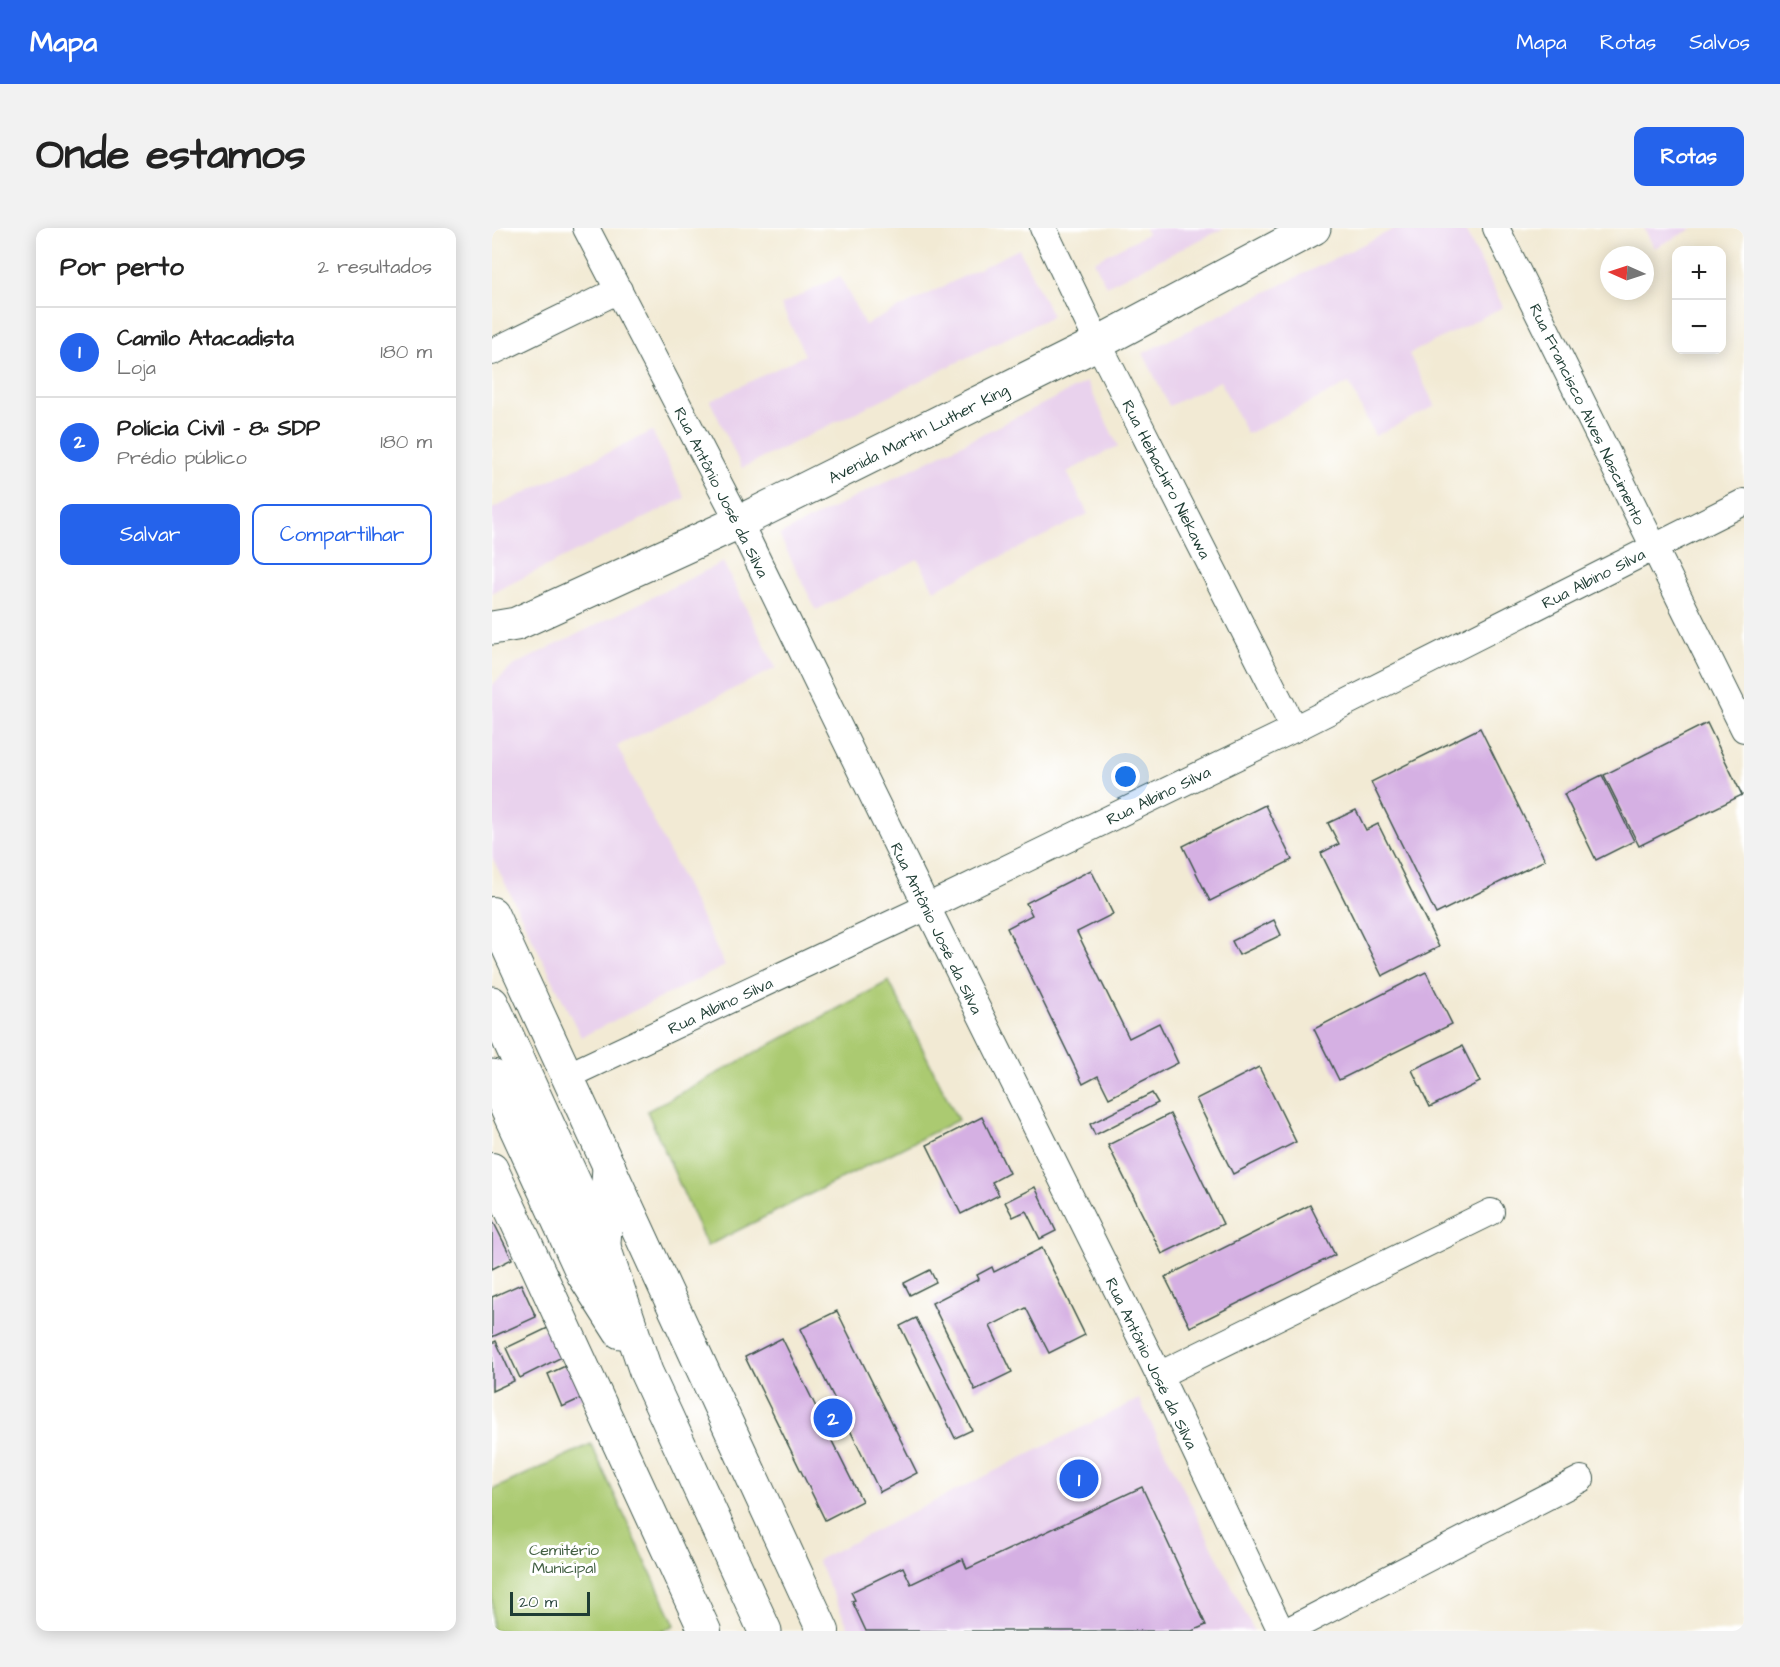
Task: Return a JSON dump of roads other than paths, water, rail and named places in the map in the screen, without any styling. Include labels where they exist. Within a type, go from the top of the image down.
[{"type":"main road","name":"Avenida Martin Luther King","points":[[504,626],[739,522],[1098,343],[1314,228]]},
{"type":"main road","points":[[492,648],[504,626]]},
{"type":"main road","points":[[492,1003],[604,1247],[646,1372],[765,1631]]},
{"type":"main road","points":[[492,1076],[500,1114],[583,1274],[646,1372]]},
{"type":"main road","points":[[604,1247],[609,1167]]},
{"type":"street","name":"Rua Antônio José da Silva","points":[[586,228],[739,522],[1159,1375],[1281,1631]]},
{"type":"street","name":"Rua Heihachiro Niekawa","points":[[1043,228],[1098,343],[1294,729]]},
{"type":"street","name":"Rua Francisco Alves Nascimento","points":[[1496,228],[1744,729]]},
{"type":"street","points":[[492,352],[619,290]]},
{"type":"street","name":"Rua Albino Silva","points":[[567,1076],[927,907],[1294,729],[1744,502]]},
{"type":"street","points":[[492,913],[823,1631]]},
{"type":"street","points":[[492,1169],[705,1631]]},
{"type":"street","points":[[1159,1375],[1491,1212]]},
{"type":"street","points":[[1287,1631],[1581,1479]]},
{"type":"place","name":"Polícia Civil - 8ª SDP","points":[[833,1418]]},
{"type":"place","name":"Camilo Atacadista","points":[[1079,1479]]},
{"type":"park label","name":"Cemitério Municipal","points":[[564,1558]]}]
